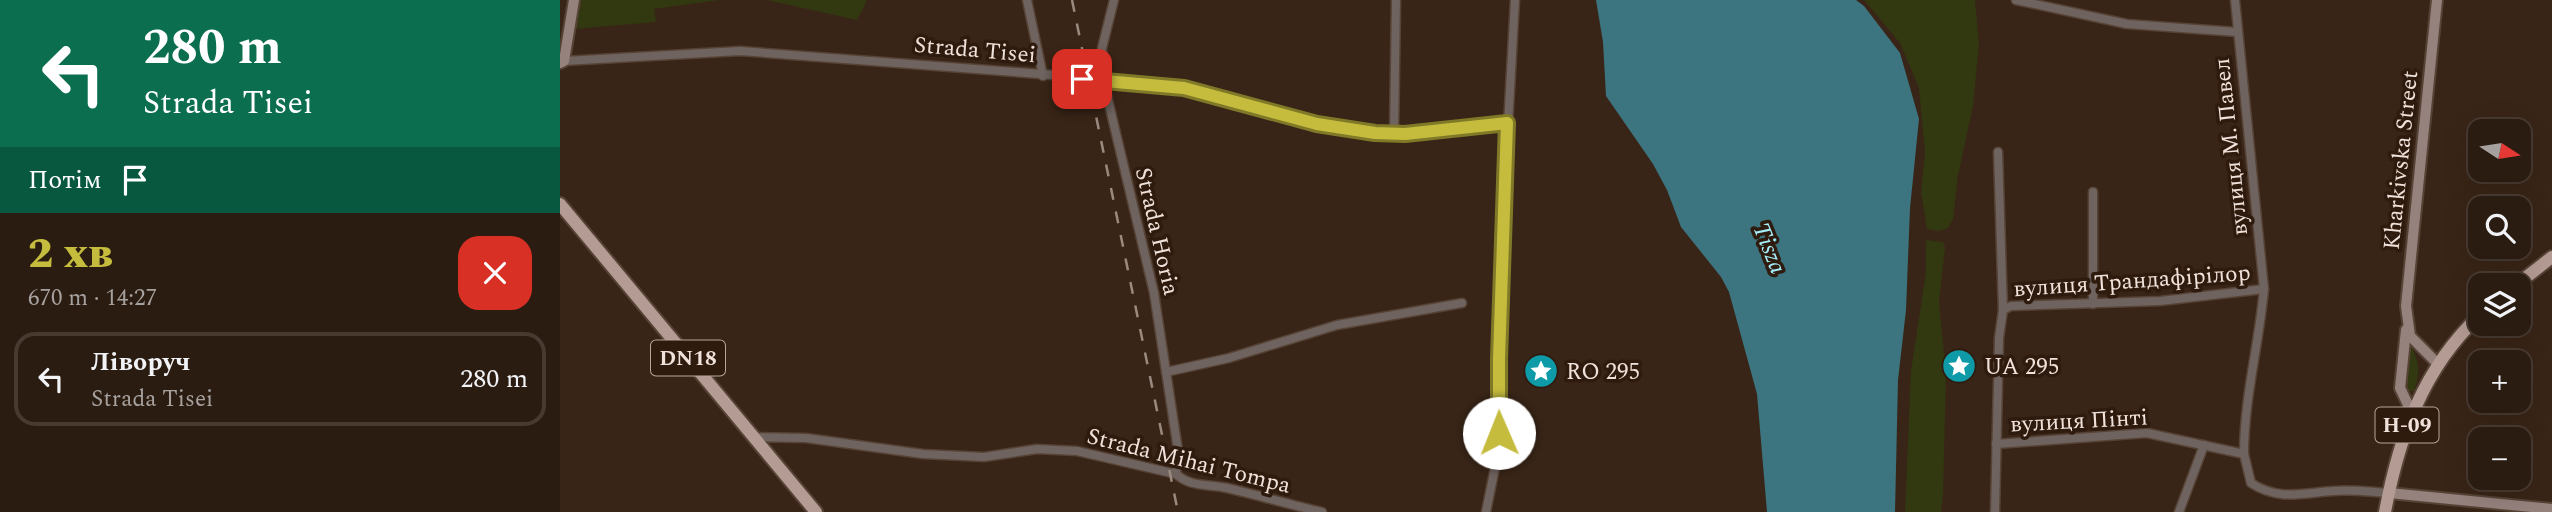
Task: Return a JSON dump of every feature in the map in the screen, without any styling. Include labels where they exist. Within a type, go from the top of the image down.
[{"type":"main road","name":"DN18","points":[[560,204],[816,512]]},
{"type":"main road","points":[[2531,273],[2552,257]]},
{"type":"main road","name":"Н-09","points":[[2385,512],[2412,413],[2437,363],[2468,328]]},
{"type":"street","points":[[562,62],[574,0]]},
{"type":"street","points":[[1027,0],[1043,76]]},
{"type":"street","name":"Strada Horia","points":[[1114,0],[1102,48],[1103,79],[1154,293],[1178,450],[1175,474]]},
{"type":"street","points":[[1394,135],[1396,0]]},
{"type":"street","points":[[1486,512],[1499,448],[1500,305],[1515,0]]},
{"type":"street","points":[[2016,0],[2127,24],[2237,32]]},
{"type":"street","name":"вулиця М. Павел","points":[[2235,0],[2264,289],[2244,413],[2244,454]]},
{"type":"street","name":"Kharkivska Street","points":[[2412,413],[2400,388],[2437,0]]},
{"type":"street","name":"Strada Tisei","points":[[562,62],[740,51],[1103,79],[1184,88],[1317,124],[1394,135],[1507,123]]},
{"type":"street","points":[[1995,512],[1999,338],[2003,310],[1998,152]]},
{"type":"street","points":[[2093,192],[2093,304]]},
{"type":"street","name":"вулиця Трандафірілор","points":[[2003,310],[2011,306],[2160,301],[2264,289]]},
{"type":"street","points":[[1166,372],[1229,358],[1337,325],[1462,303]]},
{"type":"street","points":[[2407,323],[2416,344],[2437,363]]},
{"type":"street","name":"вулиця Пінті","points":[[1996,444],[2147,433],[2244,454]]},
{"type":"street","name":"Strada Mihai Tompa","points":[[754,437],[806,438],[923,454],[984,457],[1037,449],[1098,454],[1175,474],[1182,480],[1195,484],[1229,489],[1322,512]]},
{"type":"street","points":[[2179,512],[2204,445]]},
{"type":"street","points":[[2244,454],[2251,483],[2276,495],[2332,491],[2389,493],[2552,509]]},
{"type":"green space","points":[[578,0],[719,0],[654,9],[656,22],[573,29]]},
{"type":"green space","points":[[767,0],[867,0],[857,20]]},
{"type":"green space","points":[[1864,0],[1975,0],[1979,44],[1973,106],[1958,175],[1953,219],[1948,228],[1939,231],[1927,229],[1921,192],[1925,153],[1919,88],[1900,43]]},
{"type":"green space","points":[[1926,240],[1943,242],[1945,247],[1939,302],[1946,374],[1943,495],[1941,512],[1905,512],[1911,371],[1926,272]]},
{"type":"green space","points":[[2409,342],[2418,366],[2414,391],[2404,387]]},
{"type":"water","name":"Tisza","points":[[1596,0],[1856,0],[1864,6],[1900,53],[1919,119],[1910,208],[1906,310],[1898,380],[1895,512],[1767,512],[1757,394],[1729,292],[1721,277],[1681,227],[1667,190],[1653,164],[1606,96],[1603,42]]},
{"type":"railway","points":[[1072,0],[1178,512]]},
{"type":"place","name":"UA 295","points":[[1959,366]]},
{"type":"place","name":"RO 295","points":[[1541,371]]},
{"type":"route","points":[[1082,79],[1158,83],[1208,93],[1317,124],[1394,135],[1507,123],[1502,233],[1499,433]]}]
